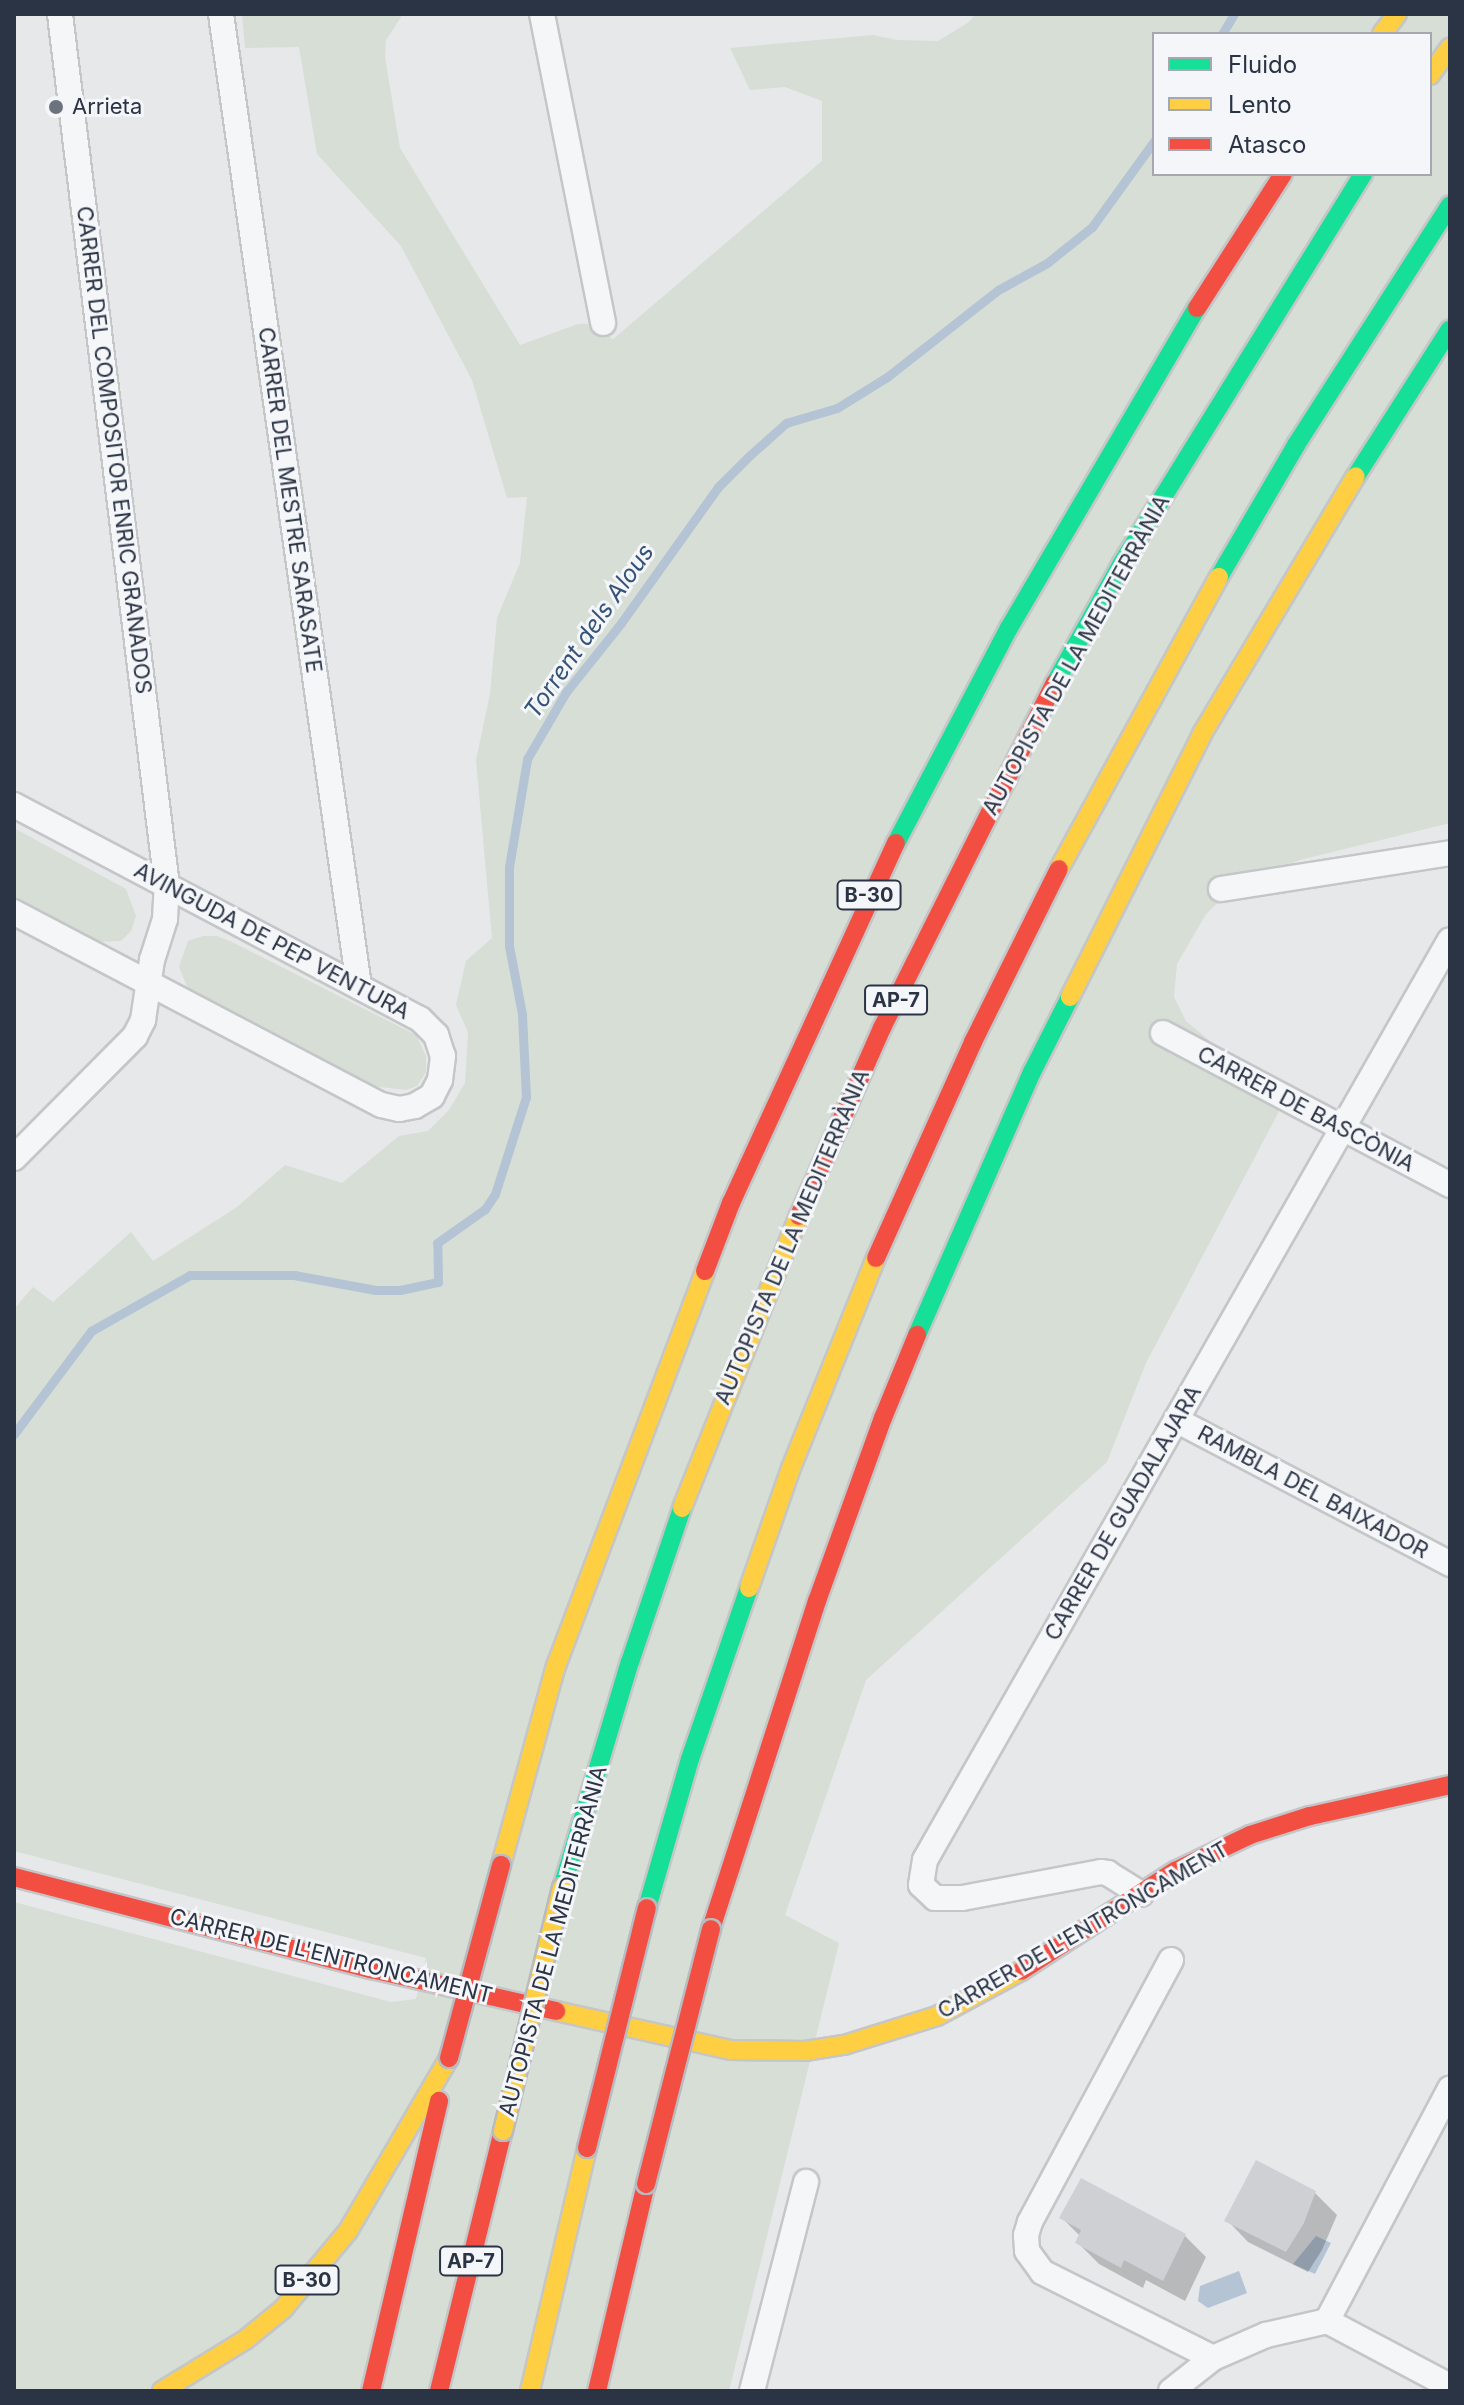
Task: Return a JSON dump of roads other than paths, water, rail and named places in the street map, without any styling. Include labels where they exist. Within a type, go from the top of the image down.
[{"type":"main road","points":[[1384,32],[1397,14]]},
{"type":"main road","points":[[1432,72],[1450,47]]},
{"type":"main road","points":[[1254,215],[1274,176]]},
{"type":"main road","name":"B-30","points":[[371,2391],[449,2058],[556,1666],[726,1217],[784,1080],[873,886],[1009,628],[1104,462],[1254,215],[1282,176]]},
{"type":"main road","name":"AUTOPISTA DE LA MEDITERRÀNIA","points":[[439,2391],[562,1888],[630,1662],[696,1468],[818,1171],[882,1028],[1031,727],[1122,563],[1362,176]]},
{"type":"main road","points":[[530,2391],[647,1908],[690,1759],[791,1468],[867,1278],[973,1042],[1051,883],[1159,681],[1296,445],[1450,205]]},
{"type":"main road","points":[[597,2391],[711,1929],[817,1601],[883,1418],[953,1249],[1032,1072],[1202,734],[1308,551],[1450,329]]},
{"type":"main road","points":[[1404,402],[1450,342]]},
{"type":"main road","name":"CARRER DE L'ENTRONCAMENT","points":[[14,1877],[371,1969],[731,2050],[764,2053],[844,2045],[937,2016],[1018,1973],[1175,1871],[1250,1835],[1310,1816],[1450,1785]]},
{"type":"main road","name":"B-30","points":[[162,2391],[245,2340],[283,2309],[348,2231],[449,2058]]},
{"type":"street","name":"CARRER DEL COMPOSITOR ENRIC GRANADOS","points":[[14,1158],[135,1036],[143,1020],[148,982],[165,919],[167,886],[60,14]]},
{"type":"street","name":"CARRER DEL MESTRE SARASATE","points":[[221,14],[359,986]]},
{"type":"street","points":[[542,14],[603,323]]},
{"type":"street","name":"AVINGUDA DE PEP VENTURA","points":[[14,805],[420,1019],[436,1035],[443,1056],[440,1080],[432,1096],[415,1106],[399,1109],[381,1105],[14,912]]},
{"type":"street","points":[[1221,889],[1450,853]]},
{"type":"street","name":"CARRER DE GUADALAJARA","points":[[1141,1894],[1101,1872],[962,1898],[935,1898],[921,1885],[925,1860],[1450,940]]},
{"type":"street","name":"CARRER DE BASCÒNIA","points":[[1163,1033],[1450,1185]]},
{"type":"street","name":"RAMBLA DEL BAIXADOR","points":[[1176,1420],[1450,1564]]},
{"type":"street","points":[[1171,1960],[1030,2222],[1026,2235],[1027,2251],[1042,2272],[1213,2358]]},
{"type":"street","points":[[1327,2321],[1450,2089]]},
{"type":"street","points":[[752,2391],[806,2182]]},
{"type":"street","points":[[1171,2391],[1213,2358],[1266,2335],[1327,2321],[1450,2386]]},
{"type":"water","points":[[1316,2236],[1331,2243],[1315,2274],[1293,2264]]},
{"type":"water","points":[[1239,2271],[1247,2293],[1208,2308],[1198,2301],[1200,2286]]},
{"type":"waterway","name":"Torrent dels Alous","points":[[1223,32],[1234,14]]},
{"type":"waterway","name":"Torrent dels Alous","points":[[14,1434],[91,1331],[190,1275],[294,1275],[376,1290],[400,1290],[438,1282],[437,1243],[485,1209],[495,1194],[526,1097],[522,1014],[509,946],[509,867],[527,759],[566,692],[621,623],[718,487],[749,456],[786,423],[837,408],[887,377],[998,290],[1047,263],[1092,227],[1152,144]]},
{"type":"place","name":"Arrieta","points":[[56,107]]}]
